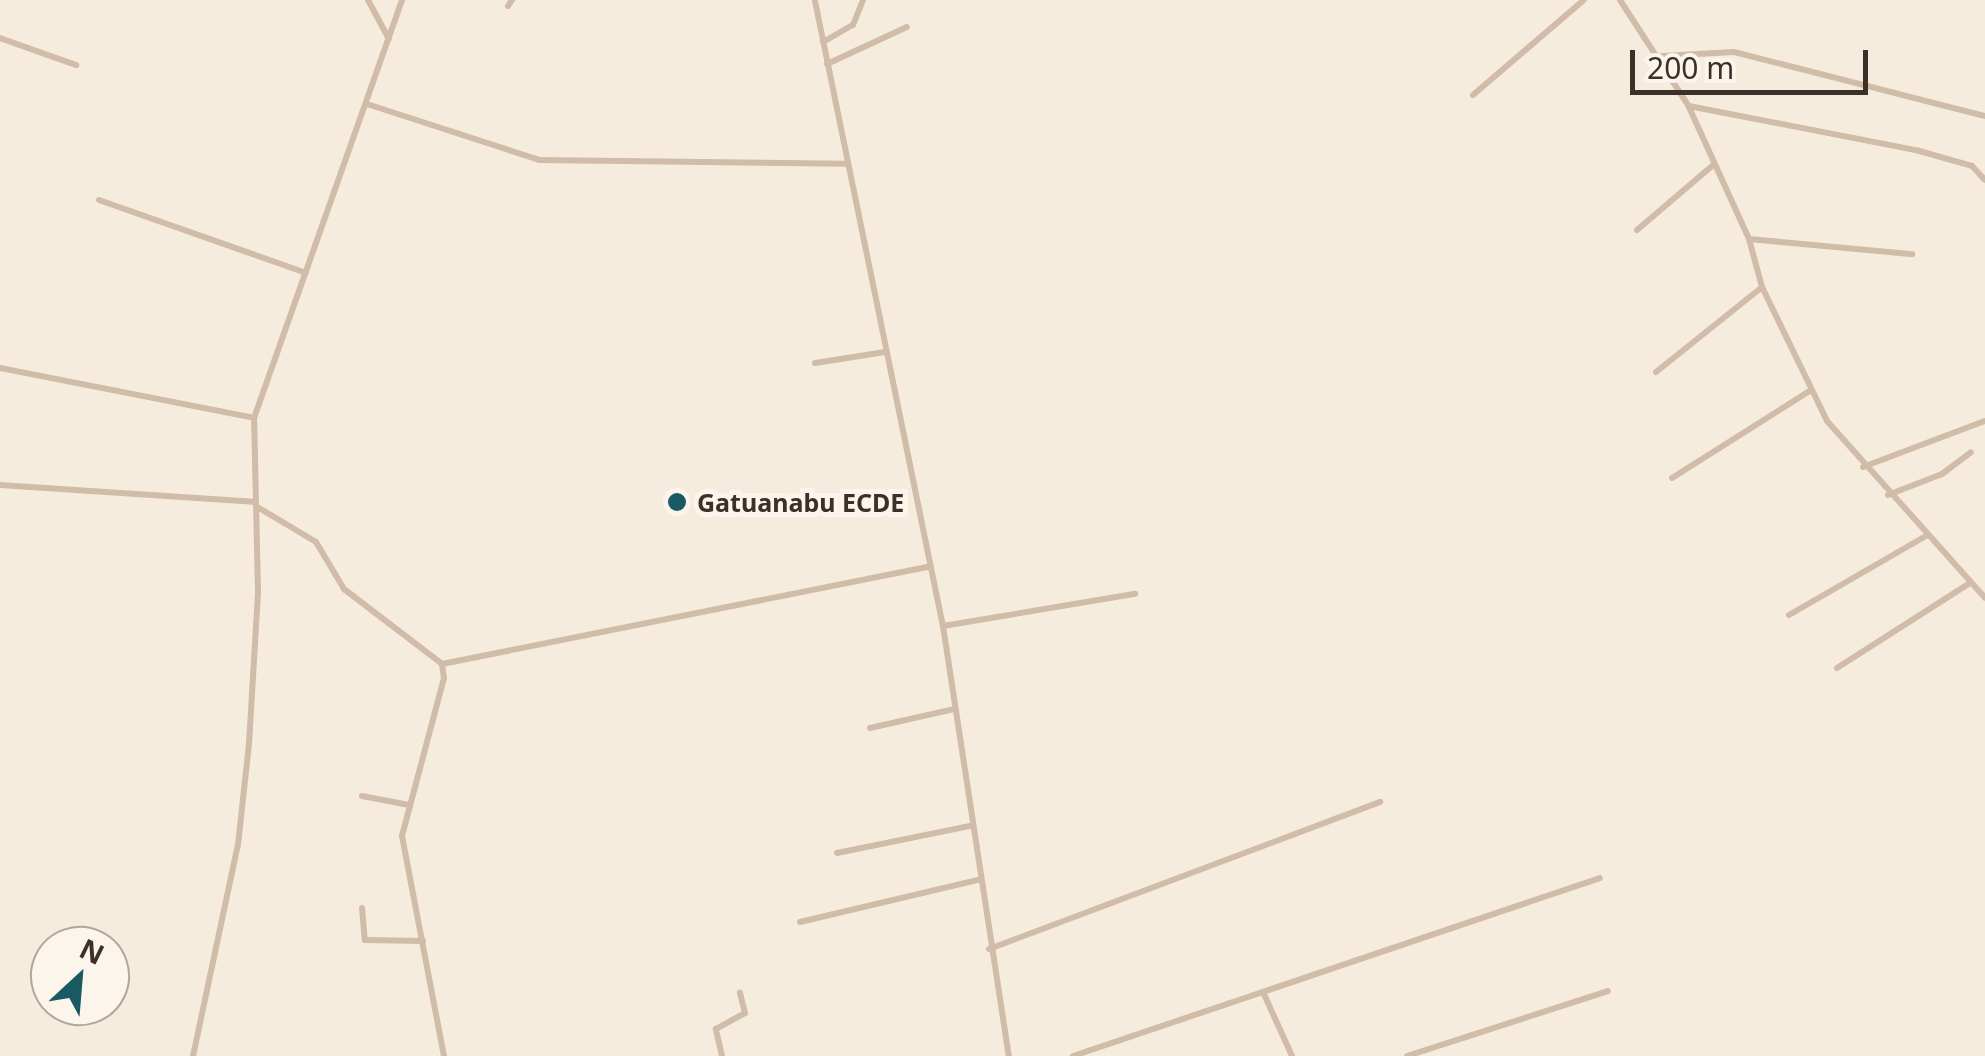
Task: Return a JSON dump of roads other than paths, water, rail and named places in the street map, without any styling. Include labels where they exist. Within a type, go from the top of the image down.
[{"type":"street","points":[[368,0],[390,40]]},
{"type":"street","points":[[193,1056],[238,845],[258,592],[254,418],[402,0]]},
{"type":"street","points":[[816,0],[845,164],[943,626],[978,880],[1009,1056]]},
{"type":"street","points":[[823,42],[853,26],[864,0]]},
{"type":"street","points":[[1473,95],[1584,0]]},
{"type":"street","points":[[1620,0],[1660,56],[1688,106],[1712,166],[1749,240],[1762,288],[1812,390],[1863,467],[1985,598]]},
{"type":"street","points":[[827,64],[908,26]]},
{"type":"street","points":[[0,38],[76,66]]},
{"type":"street","points":[[1660,56],[1734,52],[1985,116]]},
{"type":"street","points":[[367,104],[539,160],[845,164]]},
{"type":"street","points":[[1688,106],[1916,150],[1972,166],[1985,180]]},
{"type":"street","points":[[1636,230],[1712,166]]},
{"type":"street","points":[[99,200],[306,273]]},
{"type":"street","points":[[1749,240],[1912,254]]},
{"type":"street","points":[[1656,372],[1762,288]]},
{"type":"street","points":[[814,362],[885,352]]},
{"type":"street","points":[[0,368],[254,418]]},
{"type":"street","points":[[1672,478],[1812,390]]},
{"type":"street","points":[[1863,467],[1985,421]]},
{"type":"street","points":[[1888,494],[1942,474],[1971,452]]},
{"type":"street","points":[[0,485],[255,505],[316,542],[344,589],[442,664],[444,678],[402,836],[444,1056]]},
{"type":"street","points":[[1790,615],[1926,536]]},
{"type":"street","points":[[442,664],[928,567]]},
{"type":"street","points":[[1837,668],[1970,583]]},
{"type":"street","points":[[943,626],[1135,594]]},
{"type":"street","points":[[870,728],[954,710]]},
{"type":"street","points":[[362,796],[409,805]]},
{"type":"street","points":[[989,949],[1380,802]]},
{"type":"street","points":[[837,853],[970,826]]},
{"type":"street","points":[[1073,1056],[1600,878]]},
{"type":"street","points":[[800,922],[978,880]]},
{"type":"street","points":[[362,908],[365,940],[422,940]]},
{"type":"street","points":[[1407,1056],[1608,991]]},
{"type":"street","points":[[722,1056],[716,1029],[745,1013],[740,992]]},
{"type":"street","points":[[1263,992],[1292,1056]]},
{"type":"place","name":"Gatuanabu ECDE","points":[[677,502]]}]
